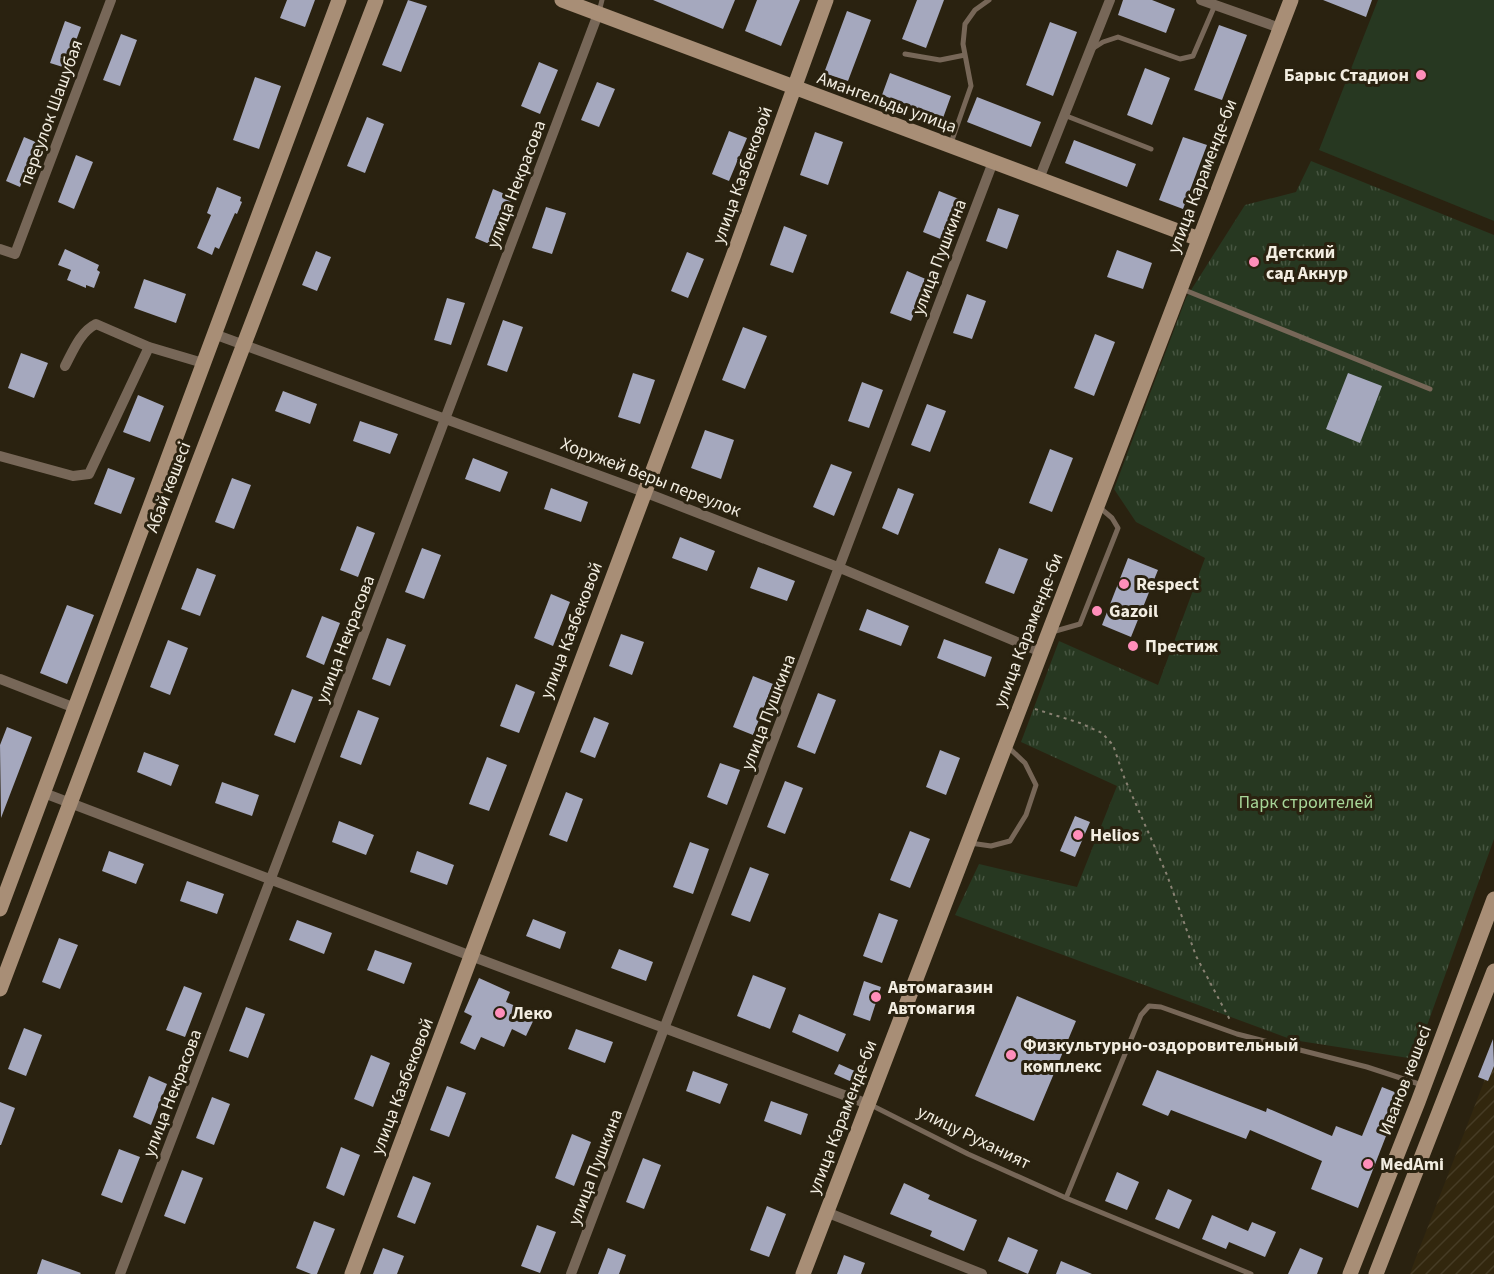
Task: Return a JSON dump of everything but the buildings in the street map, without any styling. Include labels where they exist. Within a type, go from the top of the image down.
[{"type":"street","name":"переулок Шашубая","points":[[0,249],[15,254],[111,0]]},
{"type":"street","name":"Абай көшесі","points":[[0,909],[339,0]]},
{"type":"street","name":"Абай көшесі","points":[[0,989],[376,0]]},
{"type":"street","name":"Амангельды улица","points":[[562,0],[600,7],[794,88],[1199,239]]},
{"type":"street","name":"улица Казбековой","points":[[352,1274],[734,254],[826,0]]},
{"type":"street","points":[[1039,179],[1110,0]]},
{"type":"street","points":[[1201,0],[1280,28]]},
{"type":"street","name":"улица Караменде-би","points":[[803,1274],[1291,0]]},
{"type":"street","name":"улица Некрасова","points":[[120,1274],[600,7]]},
{"type":"street","name":"улица Пушкина","points":[[572,1274],[993,162]]},
{"type":"street","points":[[65,366],[80,338],[87,329],[96,324],[149,347],[203,363]]},
{"type":"street","name":"Хоружей Веры переулок","points":[[214,334],[446,418],[840,567],[1041,652]]},
{"type":"street","points":[[0,456],[73,476],[89,474],[149,347]]},
{"type":"street","points":[[0,679],[75,708]]},
{"type":"street","points":[[44,793],[868,1104]]},
{"type":"street","name":"Иванов көшесі","points":[[1350,1274],[1494,899]]},
{"type":"street","points":[[1376,1274],[1494,971]]},
{"type":"street","points":[[826,1212],[982,1274]]},
{"type":"lane","points":[[950,146],[970,86],[963,44],[965,24],[975,10],[989,0]]},
{"type":"lane","points":[[1089,51],[1103,42],[1118,38],[1180,59],[1193,56],[1215,5]]},
{"type":"lane","points":[[905,54],[940,60],[965,55]]},
{"type":"lane","points":[[1064,115],[1151,149]]},
{"type":"lane","points":[[1180,288],[1430,388]]},
{"type":"lane","points":[[1048,632],[1064,630],[1080,624],[1118,528],[1112,518],[1097,506]]},
{"type":"lane","points":[[968,843],[991,846],[1010,841],[1026,815],[1036,785],[1025,763],[1005,744]]},
{"type":"lane","points":[[1066,1198],[1141,1015],[1149,1006],[1161,1007],[1237,1034],[1366,1067],[1424,1086]]},
{"type":"lane","name":"улицу Руханият","points":[[868,1104],[968,1154],[1066,1198],[1251,1274]]},
{"type":"path","points":[[1021,705],[1080,723],[1102,733],[1113,745],[1124,777],[1167,875],[1196,956],[1237,1034]]},
{"type":"shaded area","points":[[1494,1056],[1494,1274],[1410,1274],[1415,1260]]},
{"type":"green space","name":"Барыс Стадион","points":[[1378,0],[1494,0],[1494,221],[1319,150]]},
{"type":"green space","name":"Парк строителей","points":[[1311,161],[1494,235],[1494,839],[1415,1059],[1293,1040],[955,915],[979,864],[1077,887],[1117,786],[1021,742],[1059,641],[1158,685],[1205,558],[1136,522],[1114,489],[1186,298],[1245,205],[1296,192]]},
{"type":"place","name":"Барыс Стадион","points":[[1421,75]]},
{"type":"place","name":"Детский сад Акнур","points":[[1254,262]]},
{"type":"place","name":"Respect","points":[[1124,584]]},
{"type":"place","name":"Gazoil","points":[[1097,611]]},
{"type":"place","name":"Престиж","points":[[1133,646]]},
{"type":"place","name":"Helios","points":[[1078,835]]},
{"type":"place","name":"Автомагазин Автомагия","points":[[876,997]]},
{"type":"place","name":"Леко","points":[[500,1013]]},
{"type":"place","name":"Физкультурно-оздоровительный комплекс","points":[[1011,1055]]},
{"type":"place","name":"MedAmi","points":[[1368,1164]]}]
